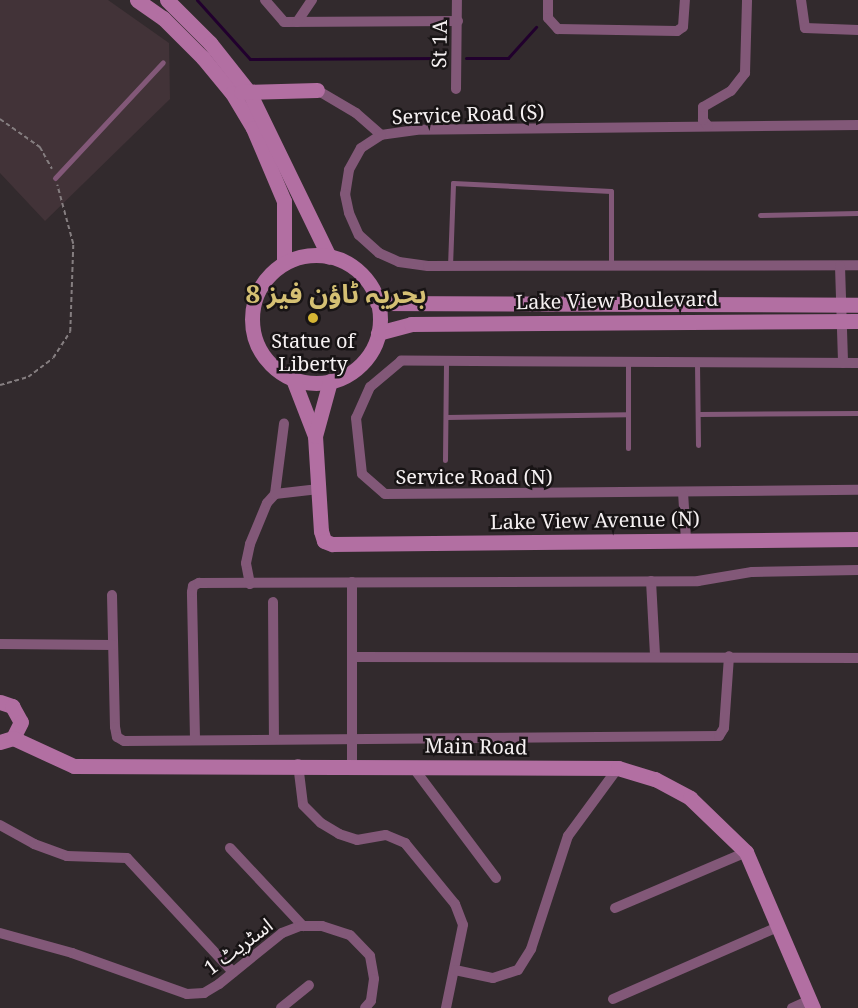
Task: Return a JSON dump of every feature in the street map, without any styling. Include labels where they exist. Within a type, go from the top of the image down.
[{"type":"main road","points":[[137,0],[163,18],[232,93],[280,184],[286,221],[285,263]]},
{"type":"main road","points":[[166,0],[210,43],[249,92],[329,257]]},
{"type":"main road","points":[[232,93],[317,90]]},
{"type":"main road","points":[[306,256],[329,257],[360,273],[378,303],[378,333],[361,364],[330,381],[293,379],[269,363],[255,338],[252,309],[263,283],[285,263],[306,256]]},
{"type":"main road","name":"Lake View Boulevard","points":[[378,303],[858,305]]},
{"type":"main road","name":"Lake View Boulevard","points":[[378,333],[411,324],[858,321]]},
{"type":"main road","points":[[293,379],[315,436],[319,489]]},
{"type":"main road","points":[[315,436],[330,381]]},
{"type":"main road","name":"Lake View Avenue (N)","points":[[319,489],[321,531],[324,541],[332,544],[858,539]]},
{"type":"main road","points":[[0,702],[12,706],[20,716],[20,728],[7,740]]},
{"type":"main road","name":"Main Road","points":[[7,740],[74,766],[352,764],[618,768],[656,779],[690,798],[746,852],[812,1004]]},
{"type":"street","points":[[265,0],[284,22],[458,21]]},
{"type":"street","points":[[297,22],[312,0]]},
{"type":"street","name":"St 1A","points":[[456,89],[457,0]]},
{"type":"street","points":[[548,0],[548,18],[558,29],[677,31],[683,27],[685,0]]},
{"type":"street","points":[[708,126],[703,120],[703,107],[731,91],[745,73],[747,0]]},
{"type":"street","points":[[801,0],[805,28],[858,30]]},
{"type":"street","points":[[317,90],[356,113],[381,135]]},
{"type":"street","name":"Service Road (S)","points":[[858,125],[416,130],[381,135],[361,148],[349,170],[345,194],[349,213],[359,235],[379,253],[399,262],[450,266],[858,265]]},
{"type":"street","points":[[840,266],[843,363]]},
{"type":"street","name":"Service Road (N)","points":[[858,363],[401,361],[370,387],[356,418],[363,474],[385,494],[858,490]]},
{"type":"street","points":[[250,584],[246,563],[250,544],[267,503],[275,494],[284,424]]},
{"type":"street","points":[[275,494],[319,489]]},
{"type":"street","points":[[683,492],[686,540]]},
{"type":"street","points":[[195,739],[193,586],[352,582],[698,581],[785,570],[858,570]]},
{"type":"street","points":[[651,581],[655,655]]},
{"type":"street","points":[[352,582],[352,764]]},
{"type":"street","points":[[112,595],[117,737],[124,741],[719,735],[724,728],[729,656]]},
{"type":"street","points":[[273,602],[274,738]]},
{"type":"street","points":[[0,644],[113,645]]},
{"type":"street","points":[[353,657],[655,655],[858,658]]},
{"type":"street","points":[[298,764],[303,805],[321,823],[339,834],[357,840],[386,835],[405,843],[455,904],[463,925],[446,1008]]},
{"type":"street","points":[[412,766],[496,878]]},
{"type":"street","points":[[455,970],[493,978],[518,970],[531,949],[568,836],[618,768]]},
{"type":"street","points":[[0,825],[34,844],[67,856],[128,858],[233,972]]},
{"type":"street","points":[[231,848],[303,926]]},
{"type":"street","points":[[615,908],[746,852]]},
{"type":"street","name":"اسٹریٹ 1","points":[[0,933],[72,953],[187,994],[204,993],[282,933],[303,926],[322,926],[350,935],[370,956],[374,979],[371,1001],[365,1008]]},
{"type":"street","points":[[614,999],[778,927]]},
{"type":"street","points":[[281,1008],[309,985]]},
{"type":"street","points":[[792,1008],[812,1004]]},
{"type":"lane","points":[[55,178],[163,62]]},
{"type":"lane","points":[[450,266],[453,183],[611,191],[611,266]]},
{"type":"lane","points":[[760,215],[858,213]]},
{"type":"lane","points":[[445,460],[446,362]]},
{"type":"lane","points":[[628,362],[628,448]]},
{"type":"lane","points":[[697,362],[698,445]]},
{"type":"lane","points":[[699,414],[858,412]]},
{"type":"lane","points":[[446,417],[628,414]]},
{"type":"path","points":[[0,119],[40,147],[50,160],[73,244],[70,332],[53,358],[28,377],[0,385]]},
{"type":"shaded area","points":[[0,0],[108,0],[169,43],[170,99],[45,221],[0,173]]},
{"type":"waterway","points":[[197,0],[250,59],[442,58]]},
{"type":"waterway","points":[[466,58],[508,58],[536,27]]},
{"type":"place","name":"Statue of Liberty","points":[[313,318]]},
{"type":"district","name":"بحریہ ٹاؤن فیز 8","points":[[336,294]]}]
